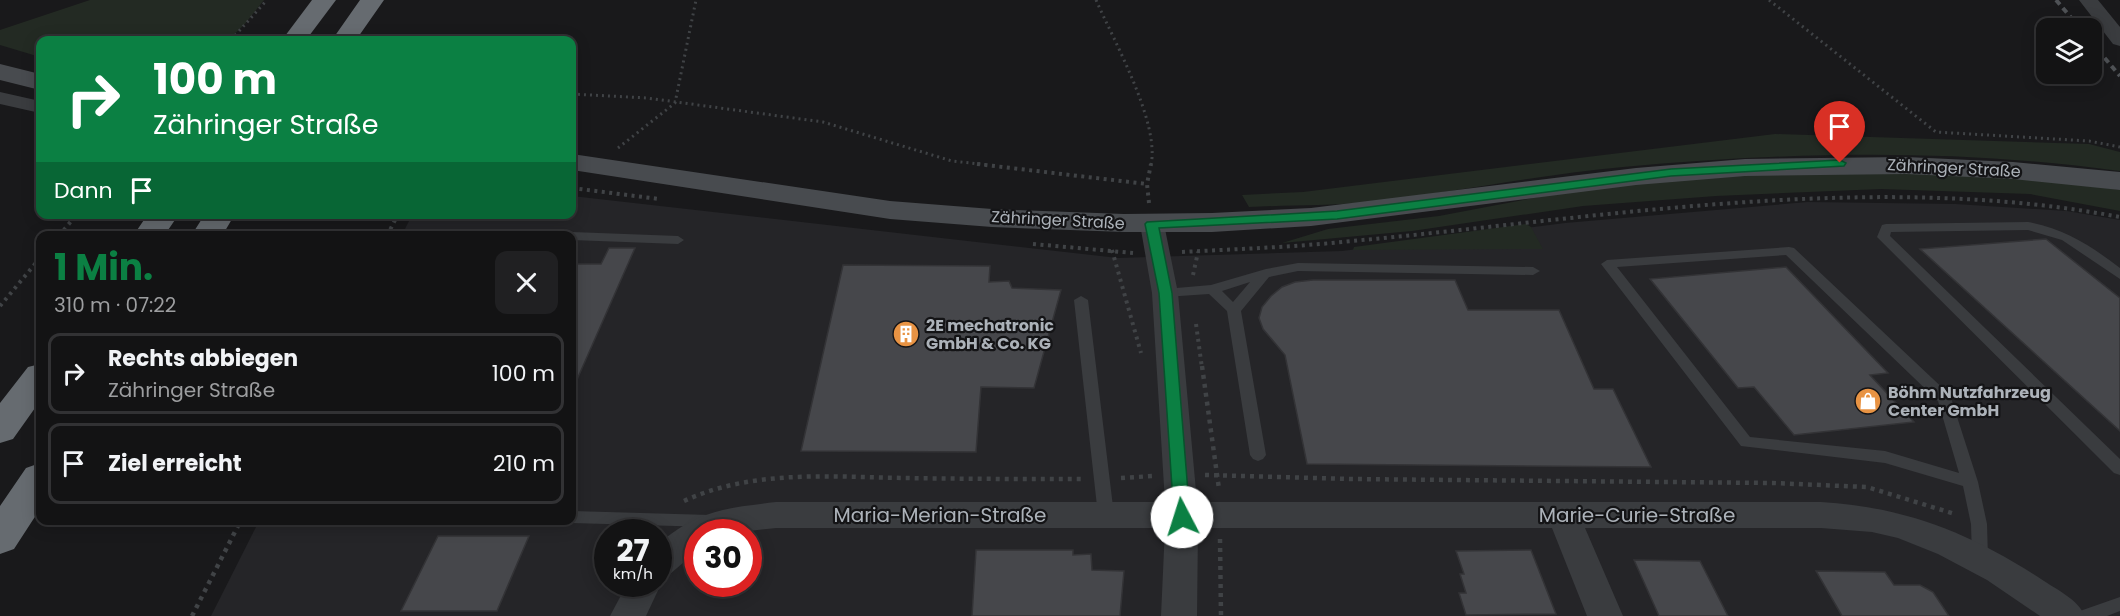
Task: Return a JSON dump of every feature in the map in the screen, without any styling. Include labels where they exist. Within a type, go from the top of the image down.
[{"type":"highway","points":[[297,36],[324,0]]},
{"type":"highway","points":[[347,36],[372,0]]},
{"type":"highway","points":[[0,429],[36,381]]},
{"type":"highway","points":[[0,538],[36,484]]},
{"type":"street","points":[[2088,0],[2120,40]]},
{"type":"street","points":[[0,72],[36,81]]},
{"type":"street","points":[[0,98],[36,106]]},
{"type":"street","name":"Zähringer Straße","points":[[584,164],[900,211],[1047,221],[1152,224],[1337,215],[1424,206],[1587,182],[1768,166],[1927,164],[2120,181]]},
{"type":"street","points":[[1152,224],[1178,292],[1169,516],[1179,616]]},
{"type":"street","points":[[1563,515],[1605,616]]},
{"type":"street","name":"Marie-Curie-Straße","points":[[1169,516],[1821,515],[1872,519],[1929,536],[1980,558],[2024,584],[2067,616]]},
{"type":"street","name":"Maria-Merian-Straße","points":[[761,519],[776,516],[1169,516]]},
{"type":"street","name":"Maria-Merian-Straße","points":[[672,552],[684,542]]},
{"type":"street","points":[[628,616],[638,597]]},
{"type":"lane","points":[[2120,275],[2072,239],[2044,228],[2028,226],[1886,228],[1883,237],[2120,469]]},
{"type":"lane","points":[[576,236],[678,240]]},
{"type":"lane","points":[[1970,482],[1885,457],[1746,442],[1606,264],[1789,251],[1945,399],[1970,482],[1979,524],[1980,558]]},
{"type":"lane","points":[[1178,292],[1212,289],[1263,274],[1298,267],[1533,271]]},
{"type":"lane","points":[[1234,310],[1263,274]]},
{"type":"lane","points":[[1212,289],[1234,310],[1258,455]]},
{"type":"lane","points":[[1082,300],[1106,515]]},
{"type":"lane","points":[[576,517],[684,528]]},
{"type":"lane","points":[[2086,616],[2120,604]]},
{"type":"path","points":[[235,36],[267,0]]},
{"type":"path","points":[[584,164],[675,103],[696,0]]},
{"type":"path","points":[[1096,0],[1147,117],[1154,150],[1147,184],[1152,224]]},
{"type":"path","points":[[1769,0],[1936,132],[2089,141],[2120,147]]},
{"type":"path","points":[[576,94],[647,98],[755,111],[823,122],[952,161],[1147,184]]},
{"type":"path","points":[[63,231],[73,219]]},
{"type":"path","points":[[1111,223],[1112,252],[1138,337],[1142,359]]},
{"type":"path","points":[[1198,252],[1178,292],[1218,476],[1221,616]]},
{"type":"path","points":[[0,306],[36,263]]},
{"type":"path","points":[[1157,476],[1169,516]]},
{"type":"path","points":[[192,616],[238,525]]},
{"type":"shaded area","points":[[90,0],[264,0],[232,36],[36,36],[36,56],[0,45],[0,30]]},
{"type":"shaded area","points":[[1775,134],[2089,144],[2120,152],[2120,171],[1996,159],[1934,156],[1809,156],[1623,167],[1399,198],[1323,205],[1249,207],[1242,195],[1303,192]]},
{"type":"shaded area","points":[[1935,171],[2051,180],[2120,190],[2120,211],[2030,194],[1881,189],[1716,196],[1583,206],[1412,231],[1282,243],[1328,229],[1439,216],[1586,188],[1766,173]]},
{"type":"shaded area","points":[[576,196],[1118,258],[1342,251],[1565,223],[1808,202],[1955,204],[2067,211],[2120,220],[2120,616],[211,616],[257,525],[576,525],[576,231],[404,231],[410,219],[576,219]]},
{"type":"shaded area","points":[[1526,224],[1531,227],[1543,249],[1353,250],[1354,247]]},
{"type":"building","points":[[2046,239],[2120,298],[2120,431],[1920,249]]},
{"type":"building","points":[[609,248],[635,248],[576,382],[576,264],[601,264]]},
{"type":"building","name":"2E mechatronic GmbH & Co. KG","points":[[843,265],[990,266],[989,282],[1009,281],[1012,288],[1061,290],[1034,388],[981,387],[976,452],[801,451]]},
{"type":"building","points":[[1786,267],[1888,373],[1870,375],[1914,422],[1794,435],[1754,387],[1738,388],[1650,279]]},
{"type":"building","points":[[1455,280],[1468,310],[1559,310],[1594,389],[1613,389],[1651,467],[1307,464],[1285,355],[1263,329],[1259,318],[1262,307],[1282,287],[1295,282]]},
{"type":"building","points":[[438,536],[529,536],[497,611],[401,611]]},
{"type":"building","points":[[976,550],[1073,550],[1073,555],[1091,554],[1092,570],[1124,571],[1120,616],[972,616]]},
{"type":"building","points":[[1531,550],[1556,614],[1466,615],[1459,593],[1466,593],[1460,574],[1464,574],[1456,551]]},
{"type":"building","points":[[1634,560],[1700,561],[1728,616],[1659,616]]},
{"type":"building","points":[[1816,571],[1885,572],[1894,585],[1920,585],[1933,592],[1949,616],[1842,616]]},
{"type":"railway","points":[[2056,0],[2071,18]]},
{"type":"railway","points":[[2102,55],[2120,76]]},
{"type":"place","name":"2E mechatronic GmbH & Co. KG","points":[[906,334]]},
{"type":"place","name":"Böhm Nutzfahrzeug Center GmbH","points":[[1868,401]]},
{"type":"route","points":[[1182,517],[1165,293],[1152,224],[1337,215],[1424,206],[1587,182],[1671,173],[1840,163]]}]
